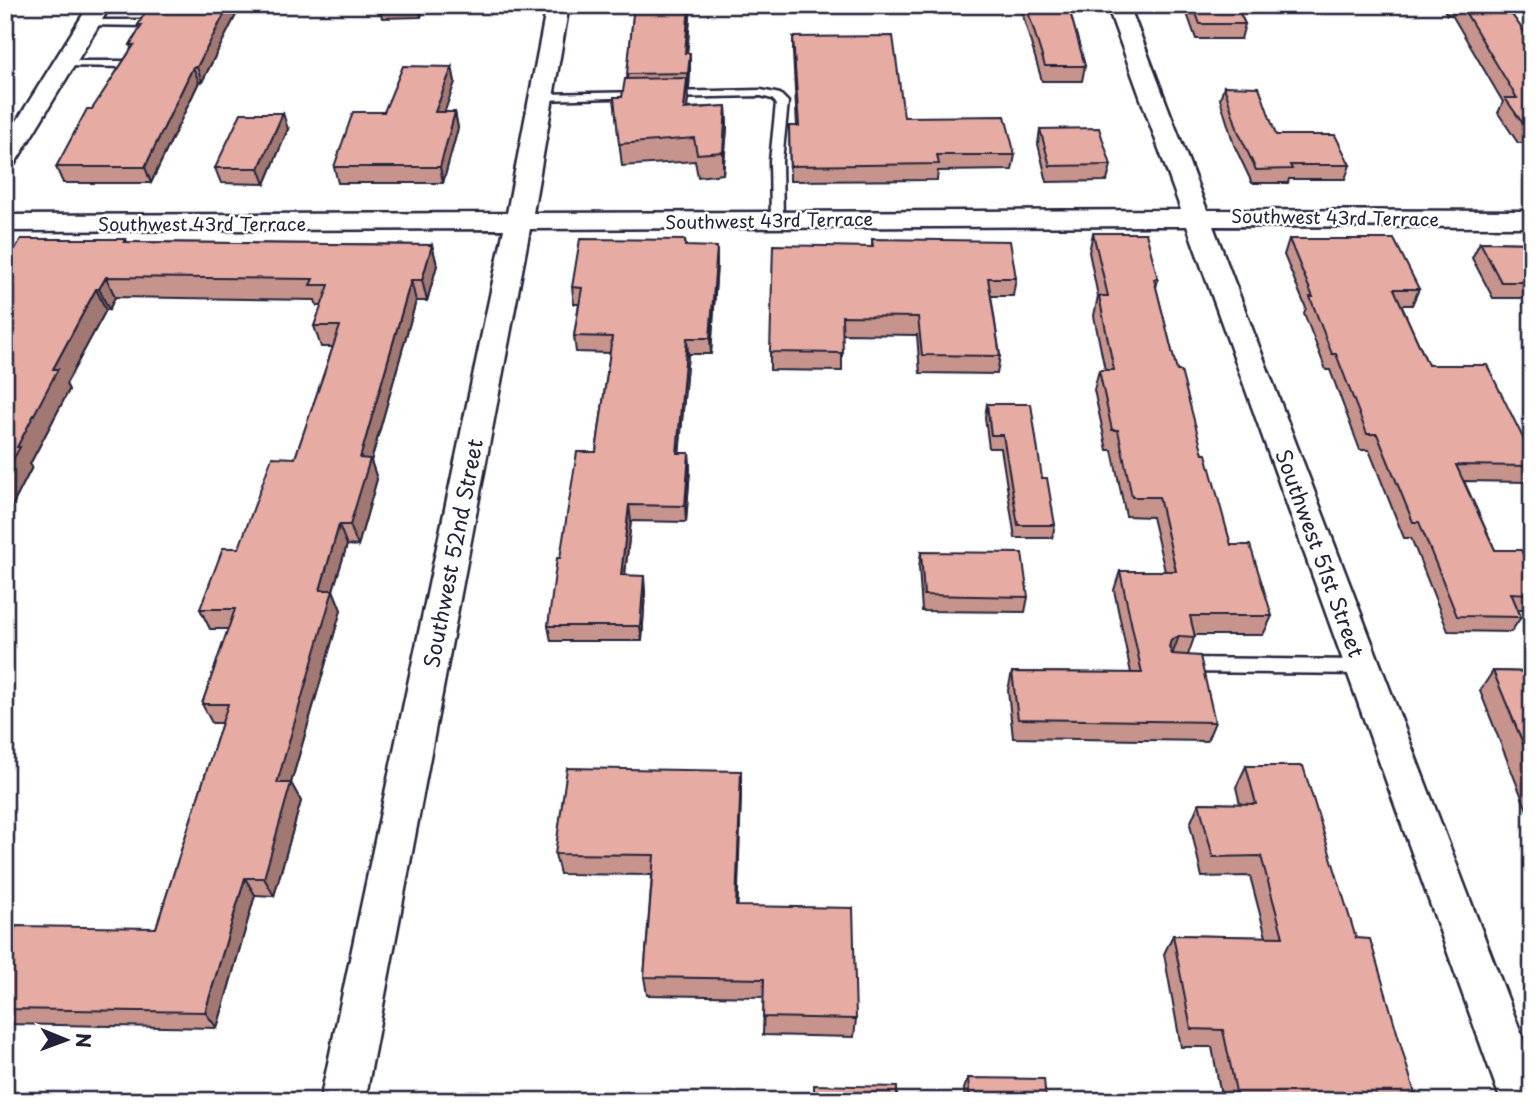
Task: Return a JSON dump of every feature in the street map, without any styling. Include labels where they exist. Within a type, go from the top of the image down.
[{"type":"street","name":"Southwest 52nd Street","points":[[342,1101],[518,223],[558,5]]},
{"type":"street","name":"Southwest 51st Street","points":[[1118,5],[1524,1101]]},
{"type":"street","points":[[5,160],[95,14]]},
{"type":"street","name":"Southwest 43rd Terrace","points":[[5,223],[518,223],[1195,216],[1532,219]]},
{"type":"lane","points":[[95,14],[145,23]]},
{"type":"lane","points":[[64,64],[127,64]]},
{"type":"lane","points":[[541,97],[761,93],[776,96],[782,102],[776,161],[777,220]]},
{"type":"lane","points":[[1172,665],[1363,667]]},
{"type":"building","points":[[149,5],[229,5],[197,67],[193,67],[145,167],[56,167],[87,109],[92,109],[134,45],[130,45],[142,25],[138,25]]},
{"type":"building","points":[[634,5],[689,5],[685,53],[690,53],[688,73],[627,74]]},
{"type":"building","points":[[1026,5],[1068,5],[1085,66],[1045,66]]},
{"type":"building","points":[[1193,5],[1236,5],[1245,24],[1200,24]]},
{"type":"building","points":[[1461,5],[1505,5],[1532,43],[1532,128],[1526,128],[1505,98],[1517,98]]},
{"type":"building","points":[[893,36],[904,117],[1005,116],[1015,155],[937,155],[939,164],[790,166],[789,126],[799,126],[793,37]]},
{"type":"building","points":[[403,66],[452,67],[435,112],[455,112],[440,167],[334,167],[353,112],[384,112]]},
{"type":"building","points":[[687,78],[684,109],[726,106],[723,152],[697,154],[694,138],[619,144],[614,97],[622,97],[625,79]]},
{"type":"building","points":[[1224,86],[1259,87],[1276,135],[1335,135],[1350,165],[1290,165],[1292,169],[1256,170],[1238,131]]},
{"type":"building","points":[[241,113],[283,113],[259,168],[215,168]]},
{"type":"building","points":[[1099,128],[1111,165],[1050,166],[1040,129]]},
{"type":"building","points":[[1093,233],[1146,233],[1158,279],[1154,279],[1177,371],[1181,371],[1231,545],[1250,545],[1272,616],[1190,616],[1195,637],[1179,636],[1171,640],[1169,647],[1172,654],[1200,656],[1215,722],[1018,719],[1012,672],[1142,673],[1120,571],[1176,571],[1159,497],[1132,497],[1118,430],[1112,430],[1099,370],[1114,370],[1099,296],[1108,296]]},
{"type":"building","points":[[21,239],[432,245],[422,280],[411,280],[360,458],[370,459],[350,525],[339,525],[320,590],[333,590],[277,783],[291,783],[264,878],[245,878],[205,1012],[5,1009],[5,951],[16,926],[156,928],[228,704],[202,704],[235,609],[200,609],[223,548],[239,548],[272,457],[295,458],[340,326],[314,326],[329,285],[310,285],[313,279],[106,277],[99,289],[96,289],[53,369],[58,369],[5,474],[5,265]]},
{"type":"building","points":[[580,239],[685,240],[685,246],[717,247],[710,338],[687,338],[677,453],[689,453],[685,506],[629,505],[621,575],[644,576],[640,626],[548,626],[557,558],[560,558],[577,452],[596,452],[612,337],[574,336],[582,288],[572,287]]},
{"type":"building","points":[[872,239],[1010,241],[1016,278],[988,278],[1000,356],[922,355],[918,317],[842,316],[843,353],[770,352],[773,245],[873,247]]},
{"type":"building","points":[[1289,239],[1394,239],[1419,289],[1394,289],[1428,365],[1487,365],[1532,456],[1532,466],[1456,465],[1495,550],[1521,550],[1532,574],[1532,594],[1511,593],[1521,617],[1457,616],[1419,522],[1413,522],[1377,434],[1367,434],[1336,354],[1332,354],[1310,297],[1313,297]]},
{"type":"building","points":[[1480,242],[1532,243],[1532,282],[1501,282]]},
{"type":"building","points":[[987,404],[1031,404],[1042,478],[1047,478],[1055,525],[1018,525],[1003,435],[991,435]]},
{"type":"building","points":[[921,552],[1022,553],[1028,597],[924,595]]},
{"type":"building","points":[[1493,671],[1532,672],[1532,765]]},
{"type":"building","points":[[1246,766],[1303,766],[1356,938],[1370,939],[1417,1101],[1238,1101],[1223,1030],[1191,1029],[1173,935],[1283,937],[1261,856],[1213,857],[1199,803],[1256,804]]},
{"type":"building","points":[[567,768],[741,771],[736,906],[853,908],[856,1019],[763,1017],[764,979],[644,977],[654,855],[555,854]]},
{"type":"building","points":[[968,1078],[1044,1079],[1046,1101],[970,1101]]},
{"type":"building","points":[[814,1085],[897,1087],[897,1101],[814,1101]]},
{"type":"building","points":[[104,1099],[179,1101],[104,1101]]}]
